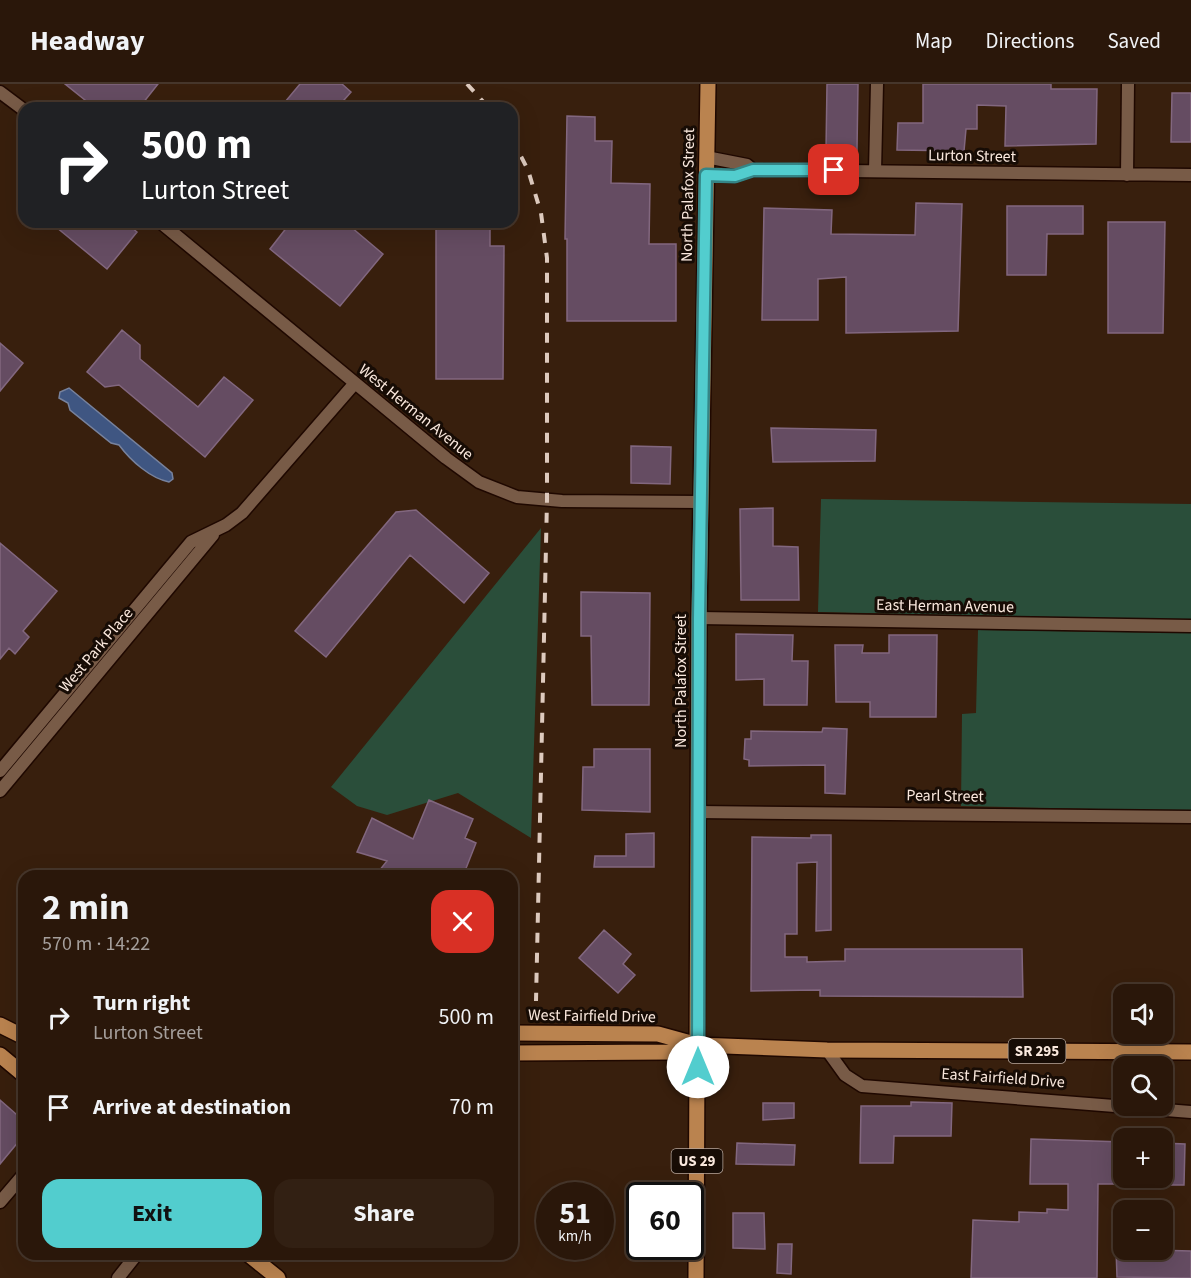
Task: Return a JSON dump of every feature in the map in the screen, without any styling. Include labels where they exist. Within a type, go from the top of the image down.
[{"type":"main road","name":"North Palafox Street","points":[[696,1278],[700,502],[708,84]]},
{"type":"main road","points":[[0,1024],[18,1033]]},
{"type":"main road","name":"West Fairfield Drive","points":[[518,1033],[658,1034],[698,1045]]},
{"type":"main road","name":"East Fairfield Drive","points":[[698,1045],[827,1050],[1191,1052]]},
{"type":"main road","name":"SR 295","points":[[518,1053],[671,1052],[698,1045]]},
{"type":"main road","points":[[0,1055],[18,1070]]},
{"type":"main road","points":[[256,1260],[278,1278]]},
{"type":"street","points":[[875,171],[877,84]]},
{"type":"street","points":[[1126,175],[1128,84]]},
{"type":"street","points":[[0,92],[18,106]]},
{"type":"street","name":"Lurton Street","points":[[706,157],[747,165],[753,170]]},
{"type":"street","name":"Lurton Street","points":[[706,175],[735,176],[753,170],[1191,175]]},
{"type":"street","name":"West Herman Avenue","points":[[167,228],[465,473],[505,494],[547,500],[700,502]]},
{"type":"street","name":"West Park Place","points":[[0,771],[191,542],[242,513],[355,383]]},
{"type":"street","name":"West Park Place","points":[[0,792],[217,529]]},
{"type":"street","name":"East Herman Avenue","points":[[699,618],[1191,626]]},
{"type":"street","name":"Pearl Street","points":[[698,812],[1191,817]]},
{"type":"street","name":"East Fairfield Drive","points":[[827,1050],[845,1075],[862,1086],[1191,1112]]},
{"type":"street","points":[[0,1202],[18,1181]]},
{"type":"street","points":[[118,1278],[132,1260]]},
{"type":"green space","points":[[821,499],[1191,504],[1191,620],[818,612]]},
{"type":"green space","points":[[541,528],[531,838],[458,793],[387,815],[357,806],[331,787]]},
{"type":"green space","points":[[978,630],[1191,633],[1191,811],[961,806],[962,714],[976,713]]},
{"type":"water","points":[[69,388],[172,473],[173,479],[169,482],[148,473],[135,463],[119,445],[111,443],[70,410],[68,403],[59,398],[60,392]]},
{"type":"building","points":[[65,84],[158,84],[144,102],[88,102]]},
{"type":"building","points":[[300,84],[342,84],[351,92],[342,102],[285,102]]},
{"type":"building","points":[[827,84],[858,84],[857,150],[826,150]]},
{"type":"building","points":[[923,84],[1051,84],[1051,89],[1097,89],[1096,144],[1005,146],[1006,106],[977,105],[977,129],[966,129],[964,151],[897,150],[898,123],[923,123]]},
{"type":"building","points":[[1172,93],[1191,93],[1191,142],[1171,142]]},
{"type":"building","points":[[567,116],[595,117],[595,141],[612,141],[611,183],[650,184],[649,244],[676,244],[676,321],[567,321],[567,239],[565,239]]},
{"type":"building","points":[[916,203],[962,204],[958,331],[846,333],[846,277],[818,279],[818,320],[762,320],[764,208],[832,210],[831,234],[915,235]]},
{"type":"building","points":[[1007,206],[1083,206],[1083,234],[1047,234],[1046,275],[1007,275]]},
{"type":"building","points":[[1108,222],[1165,222],[1163,333],[1108,333]]},
{"type":"building","points":[[57,228],[132,228],[137,232],[107,269]]},
{"type":"building","points":[[286,228],[352,228],[383,254],[340,306],[270,249]]},
{"type":"building","points":[[436,228],[490,228],[490,246],[504,246],[503,379],[436,379]]},
{"type":"building","points":[[122,330],[140,345],[140,359],[198,407],[224,377],[253,400],[205,457],[119,385],[105,387],[87,372]]},
{"type":"building","points":[[0,343],[23,363],[0,391]]},
{"type":"building","points":[[771,428],[876,430],[875,461],[773,462]]},
{"type":"building","points":[[631,446],[671,447],[670,484],[631,483]]},
{"type":"building","points":[[773,508],[773,546],[798,547],[799,600],[741,600],[740,509]]},
{"type":"building","points":[[416,510],[489,573],[464,603],[410,555],[326,657],[295,631],[396,512]]},
{"type":"building","points":[[0,543],[57,591],[23,631],[29,637],[15,654],[9,648],[0,659]]},
{"type":"building","points":[[581,592],[650,593],[649,705],[592,705],[591,636],[581,636]]},
{"type":"building","points":[[736,634],[793,635],[792,661],[808,661],[807,705],[764,705],[764,679],[736,680]]},
{"type":"building","points":[[889,635],[937,635],[936,717],[870,717],[870,702],[836,702],[835,645],[863,645],[862,653],[889,653]]},
{"type":"building","points":[[823,728],[847,729],[845,794],[825,793],[825,765],[749,766],[749,760],[744,759],[745,739],[751,739],[751,731],[822,732]]},
{"type":"building","points":[[594,749],[650,749],[650,812],[582,810],[583,767],[594,767]]},
{"type":"building","points":[[429,800],[473,819],[465,838],[476,843],[465,870],[380,870],[387,861],[357,852],[372,818],[413,839]]},
{"type":"building","points":[[654,833],[654,867],[594,867],[595,856],[626,856],[626,834]]},
{"type":"building","points":[[811,835],[831,835],[831,930],[816,931],[817,862],[797,863],[797,934],[785,934],[785,957],[807,957],[807,962],[845,961],[845,949],[1022,949],[1023,997],[820,996],[820,990],[751,991],[752,837],[811,838]]},
{"type":"building","points":[[604,930],[631,954],[623,964],[635,975],[618,993],[579,958]]},
{"type":"building","points":[[0,1100],[18,1116],[18,1142],[0,1164]]},
{"type":"building","points":[[911,1102],[952,1103],[951,1136],[894,1136],[893,1163],[860,1163],[861,1106],[911,1106]]},
{"type":"building","points":[[763,1103],[794,1103],[794,1118],[763,1120]]},
{"type":"building","points":[[1031,1139],[1113,1142],[1113,1184],[1098,1184],[1097,1278],[971,1278],[973,1220],[1019,1222],[1019,1212],[1047,1213],[1047,1209],[1068,1210],[1068,1184],[1030,1184]]},
{"type":"building","points":[[737,1143],[795,1145],[794,1165],[736,1164]]},
{"type":"building","points":[[1173,1143],[1185,1144],[1184,1185],[1173,1185]]},
{"type":"building","points":[[733,1213],[764,1213],[765,1249],[733,1248]]},
{"type":"building","points":[[778,1244],[792,1244],[791,1274],[777,1273]]},
{"type":"building","points":[[1173,1251],[1191,1251],[1191,1278],[1117,1277],[1116,1260],[1173,1260]]},
{"type":"railway","points":[[467,84],[484,102]]},
{"type":"railway","points":[[518,151],[528,170],[541,213],[547,258],[547,500],[536,1001]]},
{"type":"route","points":[[698,1067],[700,502],[706,175],[735,176],[753,170],[834,170]]}]
